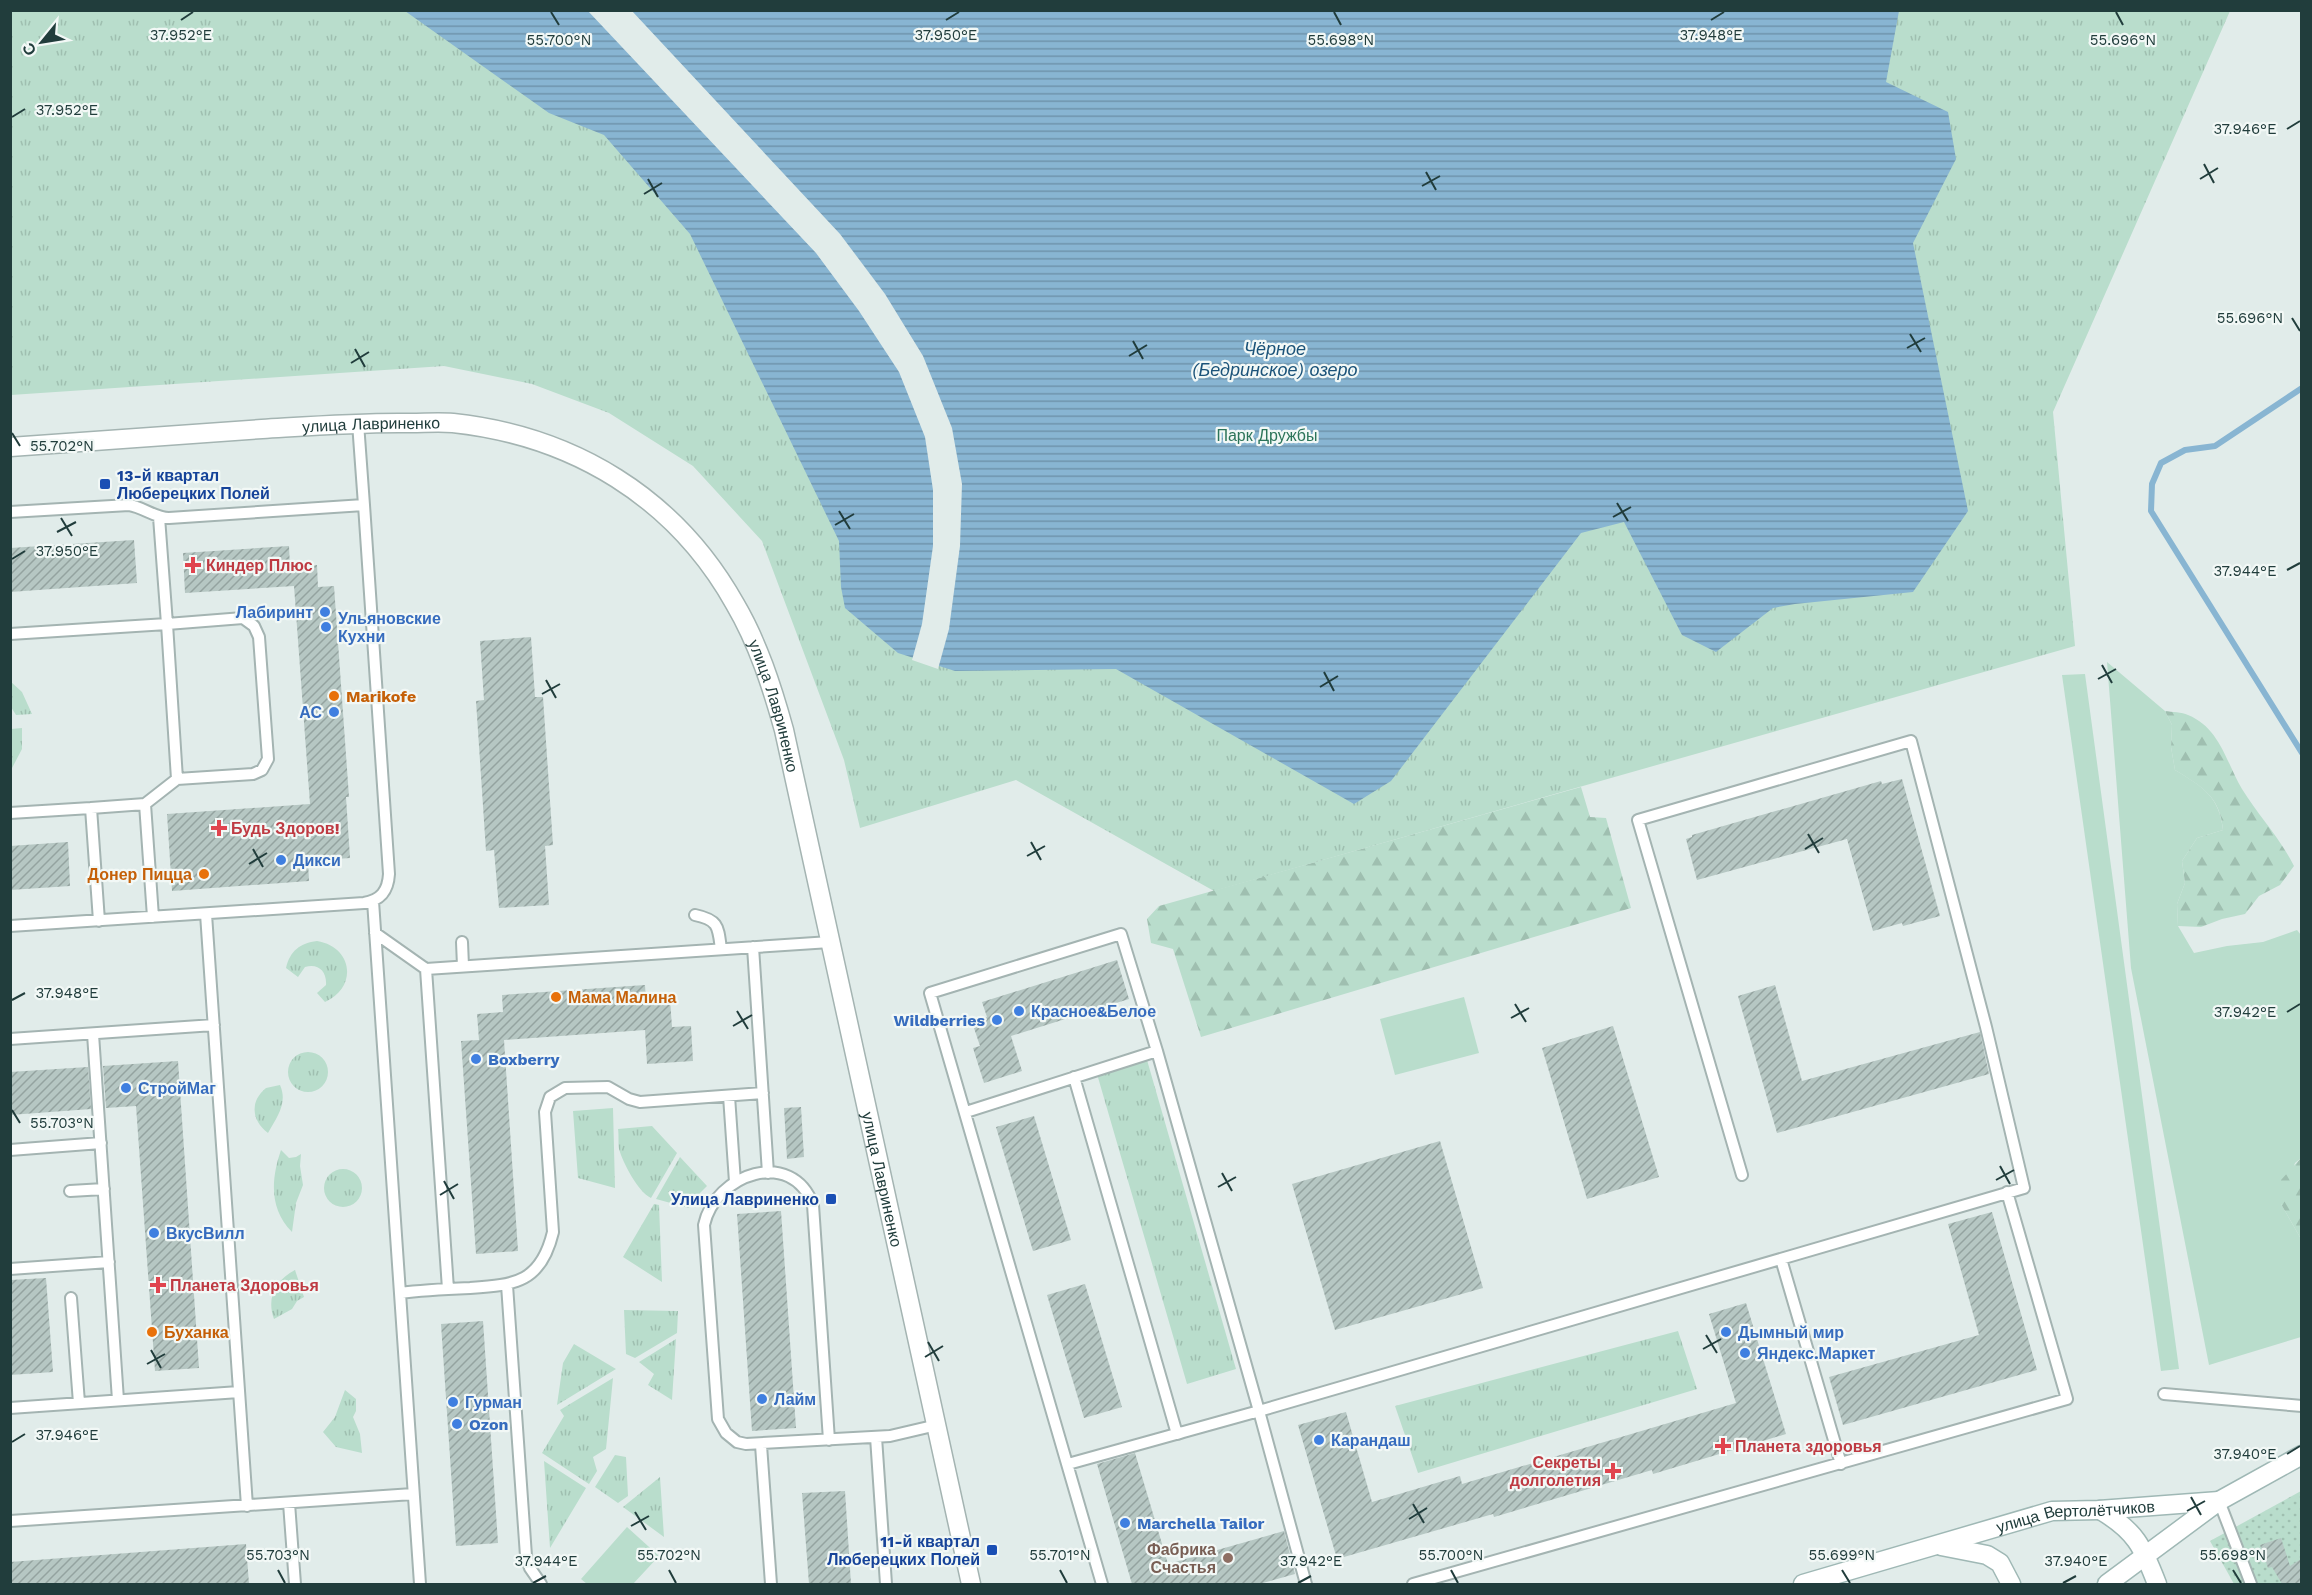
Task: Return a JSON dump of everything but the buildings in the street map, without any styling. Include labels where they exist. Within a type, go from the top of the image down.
[{"type":"street","name":"улица Лавриненко","points":[[10,447],[358,423],[451,423],[516,434],[569,453],[610,473],[655,505],[706,559],[737,606],[767,675],[784,730],[971,1584]]},
{"type":"street","points":[[2218,1501],[2301,1455]]},
{"type":"street","name":"улица Вертолётчиков","points":[[1803,1584],[2052,1511],[2099,1510],[2218,1501]]},
{"type":"street","name":"улица Вертолётчиков","points":[[2107,1584],[2129,1576],[2146,1555],[2218,1501]]},
{"type":"street","points":[[2099,1510],[2120,1521],[2133,1535],[2146,1555],[2157,1584]]},
{"type":"street","points":[[1936,1545],[1987,1555],[2000,1563],[2011,1584]]},
{"type":"lane","points":[[10,927],[373,901],[385,891],[389,874],[358,423]]},
{"type":"lane","points":[[10,512],[129,505],[159,517],[169,518],[364,505]]},
{"type":"lane","points":[[159,517],[177,779]]},
{"type":"lane","points":[[10,634],[243,618],[249,622],[259,637],[268,759],[262,770],[254,774],[177,779],[145,804],[10,813]]},
{"type":"lane","points":[[1068,1464],[1259,1411],[2024,1188],[1986,1027],[1911,741],[1638,820],[1742,1175]]},
{"type":"lane","points":[[145,804],[153,917]]},
{"type":"lane","points":[[92,808],[99,921]]},
{"type":"lane","points":[[373,901],[420,1584]]},
{"type":"lane","points":[[206,914],[247,1506]]},
{"type":"lane","points":[[695,915],[708,918],[718,927],[721,949]]},
{"type":"lane","points":[[375,933],[426,969],[830,942]]},
{"type":"lane","points":[[1102,1584],[930,993],[1121,934],[1157,1051],[1306,1584]]},
{"type":"lane","points":[[462,942],[463,966]]},
{"type":"lane","points":[[753,947],[768,1173]]},
{"type":"lane","points":[[426,969],[448,1289]]},
{"type":"lane","points":[[10,1039],[214,1025]]},
{"type":"lane","points":[[93,1034],[118,1400]]},
{"type":"lane","points":[[966,1112],[1157,1051]]},
{"type":"lane","points":[[1074,1077],[1177,1434]]},
{"type":"lane","points":[[400,1293],[507,1285],[526,1277],[543,1260],[553,1232],[545,1112],[547,1102],[554,1093],[565,1088],[598,1086],[612,1088],[629,1099],[640,1102],[763,1093]]},
{"type":"lane","points":[[729,1096],[735,1182]]},
{"type":"lane","points":[[10,1150],[101,1143]]},
{"type":"lane","points":[[829,1440],[813,1205],[806,1190],[798,1181],[780,1173],[747,1175],[716,1198],[704,1225],[718,1419],[722,1429],[731,1438],[746,1444],[761,1445],[890,1436],[937,1425]]},
{"type":"lane","points":[[70,1191],[104,1189]]},
{"type":"lane","points":[[1413,1584],[2067,1399],[2007,1192]]},
{"type":"lane","points":[[1781,1259],[1841,1464]]},
{"type":"lane","points":[[10,1269],[109,1262]]},
{"type":"lane","points":[[507,1285],[525,1556],[541,1584]]},
{"type":"lane","points":[[71,1298],[79,1403]]},
{"type":"lane","points":[[10,1408],[239,1392]]},
{"type":"lane","points":[[2164,1394],[2301,1406]]},
{"type":"lane","points":[[876,1437],[886,1584]]},
{"type":"lane","points":[[761,1445],[771,1584]]},
{"type":"lane","points":[[10,1521],[413,1494]]},
{"type":"lane","points":[[2218,1501],[2251,1584]]},
{"type":"lane","points":[[289,1503],[295,1584]]},
{"type":"green space","name":"Чёрное (Бедринское) озеро","points":[[11,11],[2230,11],[2053,412],[2075,646],[1214,891],[1016,780],[860,828],[844,760],[762,541],[693,466],[609,413],[532,384],[444,366],[11,395]]},
{"type":"green space","points":[[2107,662],[2165,711],[2172,725],[2171,747],[2175,770],[2208,794],[2221,818],[2223,830],[2197,838],[2182,861],[2185,883],[2177,904],[2178,926],[2194,953],[2263,942],[2297,930],[2301,935],[2301,1158],[2295,1163],[2281,1204],[2301,1239],[2301,1337],[2209,1365],[2131,968]]},
{"type":"green space","points":[[2085,674],[2179,1369],[2161,1371],[2062,675]]},
{"type":"green space","points":[[10,681],[22,692],[32,714],[16,715],[11,707]]},
{"type":"green space","points":[[2165,711],[2186,714],[2208,728],[2221,747],[2242,789],[2294,866],[2280,885],[2259,896],[2245,914],[2201,927],[2178,926],[2177,904],[2185,883],[2182,861],[2197,838],[2223,830],[2221,818],[2214,801],[2208,794],[2175,770],[2171,747],[2172,725]]},
{"type":"green space","points":[[22,728],[22,749],[11,770],[11,729]]},
{"type":"green space","points":[[1581,787],[1590,817],[1606,818],[1631,908],[1201,1037],[1173,949],[1151,943],[1147,919],[1159,906]]},
{"type":"green space","points":[[317,941],[338,951],[347,968],[343,987],[325,1002],[317,993],[326,985],[321,969],[314,966],[305,967],[298,977],[286,968],[290,957],[297,949]]},
{"type":"green space","points":[[1464,997],[1479,1053],[1395,1075],[1380,1019]]},
{"type":"green space","points":[[308,1052],[322,1058],[328,1072],[322,1086],[308,1092],[294,1086],[288,1072],[294,1058]]},
{"type":"green space","points":[[1147,1060],[1236,1369],[1187,1384],[1097,1074]]},
{"type":"green space","points":[[280,1085],[282,1104],[268,1133],[256,1117],[255,1105],[266,1088]]},
{"type":"green space","points":[[613,1108],[615,1188],[578,1178],[573,1111]]},
{"type":"green space","points":[[652,1126],[677,1153],[651,1198],[636,1184],[624,1162],[619,1149],[618,1129]]},
{"type":"green space","points":[[281,1150],[289,1158],[301,1154],[303,1185],[296,1203],[292,1232],[279,1214],[274,1193],[275,1172]]},
{"type":"green space","points":[[680,1157],[707,1186],[690,1203],[689,1208],[656,1199]]},
{"type":"green space","points":[[2301,1158],[2301,1239],[2281,1204],[2281,1180]]},
{"type":"green space","points":[[343,1169],[357,1174],[362,1188],[357,1202],[343,1207],[329,1202],[324,1188],[329,1174]]},
{"type":"green space","points":[[654,1204],[659,1205],[662,1282],[623,1257]]},
{"type":"green space","points":[[295,1270],[304,1297],[297,1301],[292,1309],[274,1319],[271,1303],[274,1290],[288,1274]]},
{"type":"green space","points":[[624,1310],[678,1311],[677,1333],[635,1358],[626,1354]]},
{"type":"green space","points":[[1678,1331],[1697,1389],[1418,1473],[1395,1406]]},
{"type":"green space","points":[[676,1339],[672,1400],[648,1385],[654,1374],[639,1362]]},
{"type":"green space","points":[[574,1344],[616,1369],[557,1405],[563,1363]]},
{"type":"green space","points":[[613,1378],[606,1449],[593,1457],[597,1471],[589,1484],[542,1453],[564,1416],[560,1410]]},
{"type":"green space","points":[[345,1390],[356,1399],[356,1411],[353,1417],[360,1434],[362,1453],[336,1447],[323,1432],[335,1417]]},
{"type":"green space","points":[[615,1455],[626,1457],[628,1496],[618,1503],[595,1487]]},
{"type":"green space","points":[[544,1461],[586,1488],[550,1548]]},
{"type":"green space","points":[[660,1477],[664,1537],[623,1507]]},
{"type":"green space","points":[[2301,1491],[2301,1584],[2234,1584],[2210,1541]]},
{"type":"green space","points":[[627,1527],[659,1556],[633,1584],[587,1584],[581,1579]]},
{"type":"water","name":"Чёрное (Бедринское) озеро","points":[[405,11],[1899,11],[1886,82],[1948,112],[1956,159],[1913,243],[1968,511],[1913,592],[1773,608],[1716,652],[1682,635],[1624,522],[1581,533],[1391,781],[1354,804],[1116,669],[955,671],[898,653],[845,608],[841,587],[839,541],[690,234],[604,135],[549,113]]},
{"type":"pier","points":[[588,11],[632,11],[840,234],[885,294],[923,356],[952,428],[962,484],[960,546],[949,629],[938,669],[912,660],[922,624],[933,546],[933,490],[925,437],[899,372],[859,311],[816,253]]},
{"type":"waterway","points":[[2302,388],[2215,446],[2185,450],[2161,463],[2152,484],[2151,511],[2302,753]]},
{"type":"place","name":"13-й квартал Люберецких Полей","points":[[105,484]]},
{"type":"place","name":"Киндер Плюс","points":[[193,565]]},
{"type":"place","name":"Лабиринт","points":[[325,612]]},
{"type":"place","name":"Ульяновские Кухни","points":[[326,627]]},
{"type":"place","name":"Marikofe","points":[[334,696]]},
{"type":"place","name":"АС","points":[[334,712]]},
{"type":"place","name":"Будь Здоров!","points":[[219,828]]},
{"type":"place","name":"Дикси","points":[[281,860]]},
{"type":"place","name":"Донер Пицца","points":[[204,874]]},
{"type":"place","name":"Мама Малина","points":[[556,997]]},
{"type":"place","name":"Красное&Белое","points":[[1019,1011]]},
{"type":"place","name":"Wildberries","points":[[997,1020]]},
{"type":"place","name":"Boxberry","points":[[476,1059]]},
{"type":"place","name":"СтройМаг","points":[[126,1088]]},
{"type":"place","name":"Улица Лавриненко","points":[[831,1199]]},
{"type":"place","name":"ВкусВилл","points":[[154,1233]]},
{"type":"place","name":"Планета Здоровья","points":[[158,1285]]},
{"type":"place","name":"Буханка","points":[[152,1332]]},
{"type":"place","name":"Дымный мир","points":[[1726,1332]]},
{"type":"place","name":"Яндекс.Маркет","points":[[1745,1353]]},
{"type":"place","name":"Лайм","points":[[762,1399]]},
{"type":"place","name":"Гурман","points":[[453,1402]]},
{"type":"place","name":"Ozon","points":[[457,1424]]},
{"type":"place","name":"Карандаш","points":[[1319,1440]]},
{"type":"place","name":"Планета здоровья","points":[[1723,1446]]},
{"type":"place","name":"Секреты долголетия","points":[[1613,1471]]},
{"type":"place","name":"Marchella Tailor","points":[[1125,1523]]},
{"type":"place","name":"11-й квартал Люберецких Полей","points":[[992,1550]]},
{"type":"place","name":"Фабрика Счастья","points":[[1228,1558]]},
{"type":"park label","name":"Парк Дружбы","points":[[1267,435]]}]
